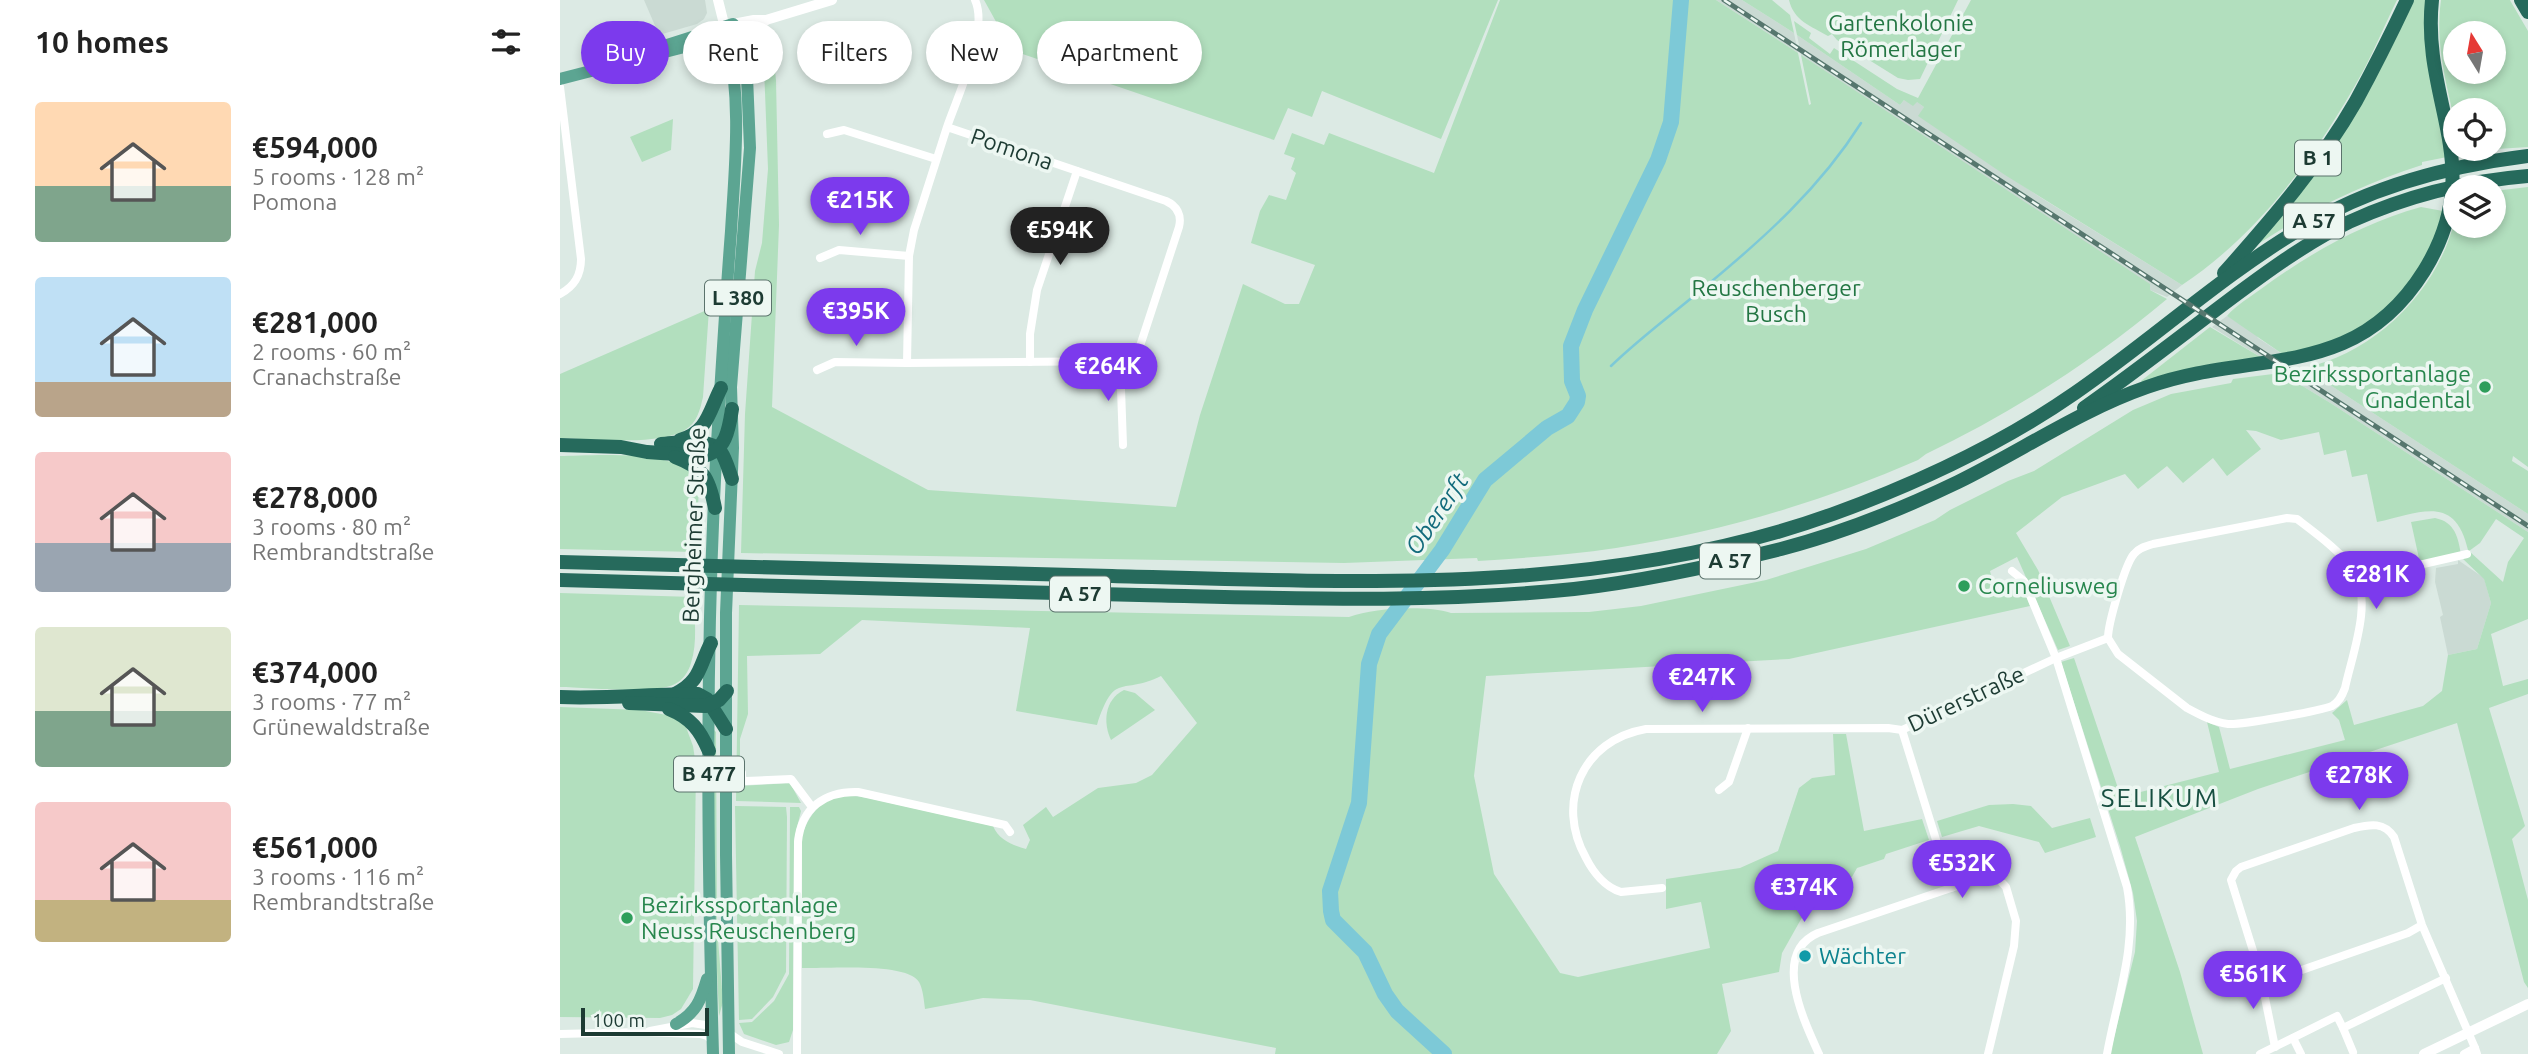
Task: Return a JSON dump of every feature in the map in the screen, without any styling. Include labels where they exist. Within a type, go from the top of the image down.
[{"type":"highway","name":"B 1","points":[[2203,297],[2272,218],[2314,164],[2355,103],[2407,0]]},
{"type":"highway","points":[[2030,443],[2144,388],[2176,379],[2292,360],[2329,350],[2368,330],[2398,305],[2431,260],[2446,223],[2452,194],[2453,155],[2431,46],[2432,0]]},
{"type":"highway","points":[[2521,0],[2528,12]]},
{"type":"highway","name":"A 57","points":[[560,562],[1267,580],[1405,580],[1555,572],[1702,550],[1825,517],[1879,497],[1965,458],[2075,393],[2237,270],[2335,210],[2374,192],[2440,171],[2528,156]]},
{"type":"highway","name":"A 57","points":[[560,580],[1075,594],[1437,598],[1572,589],[1709,567],[1835,533],[1884,515],[1975,473],[2030,443],[2124,380],[2280,262],[2347,223],[2381,208],[2438,190],[2528,176]]},
{"type":"highway","points":[[668,448],[702,429],[709,419],[721,388]]},
{"type":"highway","points":[[717,449],[726,438],[732,409]]},
{"type":"highway","points":[[560,445],[668,448],[704,443],[722,453],[732,479]]},
{"type":"highway","points":[[668,448],[701,472],[711,486],[715,508]]},
{"type":"highway","points":[[674,694],[687,688],[698,677],[711,643]]},
{"type":"highway","points":[[560,698],[611,699],[631,704],[697,707],[719,700],[727,691]]},
{"type":"highway","points":[[611,699],[630,695],[698,694],[710,704],[726,729]]},
{"type":"highway","points":[[662,706],[693,722],[709,751]]},
{"type":"main road","name":"Bergheimer Straße","points":[[718,0],[727,21]]},
{"type":"main road","points":[[765,21],[832,0]]},
{"type":"main road","points":[[560,79],[639,59],[683,40]]},
{"type":"main road","name":"Bergheimer Straße","points":[[713,1048],[709,751],[711,643],[717,449],[737,119],[734,84]]},
{"type":"main road","name":"Bergheimer Straße","points":[[729,1054],[726,612],[732,479],[732,387],[750,148],[747,84]]},
{"type":"main road","points":[[676,1024],[692,1013],[702,1000],[711,965]]},
{"type":"main road","points":[[2424,1054],[2528,1004]]},
{"type":"main road","points":[[712,1026],[729,1033]]},
{"type":"street","name":"Pomona","points":[[907,363],[909,256],[914,230],[936,159],[978,35],[980,14],[975,0]]},
{"type":"street","points":[[560,87],[581,259],[579,276],[568,290],[560,293]]},
{"type":"street","name":"Pomona","points":[[947,127],[1175,206],[1179,214],[1179,228],[1140,346],[1132,356],[1120,361]]},
{"type":"street","name":"Pomona","points":[[827,134],[844,130],[936,159]]},
{"type":"street","name":"Pomona","points":[[1030,362],[1032,314],[1037,290],[1077,171]]},
{"type":"street","points":[[820,258],[839,250],[909,256]]},
{"type":"street","points":[[817,370],[835,362],[1120,361],[1123,445]]},
{"type":"street","points":[[2292,518],[2308,527],[2351,566],[2358,579],[2362,600],[2361,617],[2345,688],[2340,699],[2330,706],[2240,724],[2216,722],[2187,708],[2118,654],[2108,638],[2110,621],[2131,557],[2138,550],[2153,544],[2292,518]]},
{"type":"street","points":[[2358,579],[2467,554]]},
{"type":"street","points":[[2012,571],[2024,581],[2056,658],[2116,847],[2130,904],[2129,953],[2106,1054]]},
{"type":"street","name":"Dürerstraße","points":[[1662,888],[1620,892],[1614,890],[1598,876],[1581,850],[1573,819],[1573,801],[1582,772],[1602,747],[1619,737],[1637,730],[1902,730],[2056,658],[2108,638]]},
{"type":"street","points":[[1719,790],[1729,782],[1748,728]]},
{"type":"street","points":[[1902,730],[1951,888]]},
{"type":"street","points":[[742,773],[742,779],[749,781],[791,779],[812,807]]},
{"type":"street","points":[[797,1054],[798,842],[801,826],[812,807],[822,799],[839,792],[858,792],[1005,825],[1010,832]]},
{"type":"street","points":[[2422,925],[2408,933],[2276,979],[2265,977],[2259,970],[2231,886],[2232,875],[2241,867],[2354,828],[2380,825],[2393,835],[2422,925],[2470,1032],[2476,1051],[2464,1054]]},
{"type":"street","points":[[1819,1054],[1805,1020],[1793,971],[1795,956],[1808,937],[1951,888],[1997,877],[2006,887],[2016,921],[2014,946],[1988,1054]]},
{"type":"street","points":[[2265,977],[2265,998],[2276,1047]]},
{"type":"street","points":[[2343,1028],[2446,978]]},
{"type":"street","points":[[2260,1054],[2337,1016],[2354,1052]]},
{"type":"street","points":[[646,1032],[676,1024],[698,1022],[712,1026]]},
{"type":"street","points":[[729,1033],[742,1042],[779,1054]]},
{"type":"street","points":[[560,1034],[700,1034],[707,1036],[713,1048]]},
{"type":"street","points":[[2293,1038],[2301,1054]]},
{"type":"shaded area","points":[[644,0],[705,0],[707,13],[701,21],[683,21],[683,28],[669,32],[669,21],[653,21]]},
{"type":"shaded area","points":[[1716,0],[1742,0],[1794,33],[1798,53]]},
{"type":"shaded area","points":[[1797,35],[1900,105],[1904,100],[1916,101],[1924,107],[1919,116],[2043,199],[2182,285],[2167,297],[2150,290],[1801,55]]},
{"type":"shaded area","points":[[2227,316],[2284,355],[2262,358],[2212,327]]},
{"type":"shaded area","points":[[2304,368],[2528,514],[2528,532],[2281,373]]},
{"type":"shaded area","points":[[2458,560],[2484,578],[2491,603],[2477,649],[2448,655],[2435,582],[2436,568],[2458,564]]},
{"type":"green space","points":[[984,0],[1498,0],[1441,139],[1322,91],[1312,117],[1288,108],[1274,140],[1110,84],[1202,84],[1202,21],[1037,21],[1037,59],[1023,54],[1023,21],[996,21]]},
{"type":"green space","name":"Reuschenberger Busch","points":[[1500,0],[1716,0],[1798,53],[1809,105],[1811,104],[1801,55],[2150,284],[2150,290],[2167,299],[2110,344],[2051,384],[1918,460],[1845,489],[1770,514],[1694,533],[1616,548],[1478,561],[1477,558],[1344,563],[741,553],[745,414],[755,271],[762,243],[768,169],[765,84],[776,84],[779,225],[772,407],[928,490],[1176,507],[1200,415],[1243,284],[1285,304],[1299,304],[1315,265],[1251,243],[1260,211],[1269,195],[1286,200],[1296,173],[1291,169],[1295,158],[1284,154],[1292,133],[1324,145],[1329,133],[1434,173]]},
{"type":"green space","points":[[1742,0],[1772,0],[1790,15],[1794,33]]},
{"type":"green space","name":"Gartenkolonie Römerlager","points":[[1789,0],[1958,0],[1920,79],[1908,80],[1898,78],[1837,40],[1832,34],[1828,36],[1804,22],[1795,13]]},
{"type":"green space","points":[[1971,0],[2397,0],[2362,73],[2306,162],[2261,217],[2236,242],[2182,285],[2005,175],[1918,116],[1924,107],[1917,102],[1913,106],[1904,100],[1900,105],[1797,35],[1794,21],[1811,33],[1809,38],[1830,54],[1834,48],[1897,89],[1918,98]]},
{"type":"green space","points":[[2414,0],[2427,0],[2443,126],[2443,158],[2422,162],[2422,165],[2377,181],[2334,201],[2251,249],[2387,54]]},
{"type":"green space","points":[[2441,0],[2510,0],[2528,31],[2528,147],[2506,148],[2506,98],[2450,98],[2447,84],[2506,84],[2506,21],[2443,21],[2443,67],[2439,32]]},
{"type":"green space","points":[[673,119],[671,150],[642,162],[630,137]]},
{"type":"green space","points":[[2528,187],[2528,467],[2513,456],[2512,461],[2528,471],[2528,514],[2304,368],[2355,349],[2378,334],[2418,294],[2434,271],[2449,238],[2506,238],[2506,190]]},
{"type":"green space","points":[[2421,207],[2443,211],[2427,253],[2403,290],[2371,321],[2352,333],[2326,346],[2284,355],[2227,316],[2248,298],[2318,251],[2358,230]]},
{"type":"green space","points":[[709,309],[703,397],[697,416],[689,427],[673,435],[642,440],[560,438],[560,374]]},
{"type":"green space","points":[[2210,327],[2262,358],[2143,383],[2141,381]]},
{"type":"green space","points":[[2281,373],[2528,532],[2528,619],[2491,634],[2503,686],[2528,679],[2528,694],[2489,708],[2525,826],[2512,839],[2528,900],[2528,988],[2524,982],[2457,723],[2258,789],[2135,837],[2180,972],[2203,1054],[2110,1054],[2135,952],[2137,921],[2133,893],[2120,846],[2061,662],[2074,658],[2121,797],[2219,772],[2207,722],[2219,727],[2230,769],[2345,740],[2339,720],[2332,713],[2347,700],[2354,725],[2423,706],[2442,691],[2448,655],[2477,649],[2491,603],[2484,579],[2462,558],[2468,550],[2462,532],[2454,520],[2434,511],[2377,522],[2367,474],[2352,477],[2346,450],[2324,455],[2319,432],[2281,440],[2246,430],[2261,449],[2227,476],[2213,458],[2183,483],[2167,466],[2138,489],[2125,474],[2062,497],[2016,533],[2038,570],[2070,646],[2058,650],[2017,557],[1990,571],[1996,594],[2023,588],[2030,606],[1789,659],[1486,676],[1474,776],[1494,874],[1560,973],[1578,977],[1710,948],[1701,902],[1666,909],[1666,879],[1740,868],[1778,851],[1799,788],[1812,778],[1835,775],[1833,734],[1846,734],[1864,831],[1922,819],[1929,840],[1886,854],[1884,859],[1857,868],[1852,877],[1818,889],[1782,953],[1779,972],[1722,984],[1731,1031],[1717,1054],[1275,1054],[1276,1048],[1030,1000],[983,998],[925,1009],[919,982],[912,976],[883,969],[802,968],[802,835],[812,814],[826,802],[845,796],[856,796],[993,826],[1006,841],[1026,849],[1030,840],[1023,825],[1046,807],[1053,817],[1098,788],[1136,783],[1152,775],[1197,723],[1161,676],[1115,691],[1103,708],[1097,725],[1016,711],[1030,628],[862,620],[820,654],[747,656],[748,714],[740,739],[740,786],[790,783],[801,803],[736,801],[739,605],[1349,617],[1372,611],[1400,609],[1428,609],[1451,613],[1589,612],[1641,606],[1766,580],[1866,549],[1935,520],[2008,481],[2034,471],[2133,410],[2171,394],[2231,383],[2233,379]],"holes":[[[2496,519],[2524,538],[2508,562],[2503,582],[2469,551],[2480,543]]]},
{"type":"green space","points":[[560,456],[638,456],[678,464],[691,473],[699,485],[696,552],[560,549]]},
{"type":"green space","points":[[2435,518],[2451,527],[2457,536],[2461,555],[2420,563],[2411,522]]},
{"type":"green space","points":[[560,593],[694,597],[694,647],[687,672],[675,684],[652,689],[560,687]]},
{"type":"green space","points":[[1124,690],[1135,693],[1155,710],[1111,740],[1107,712],[1112,700]]},
{"type":"green space","name":"Bezirkssportanlage Neuss Reuschenberg","points":[[560,707],[640,710],[672,716],[686,727],[693,746],[696,766],[693,989],[681,1009],[672,1015],[660,1018],[560,1017]]},
{"type":"green space","points":[[714,730],[717,927],[723,1002],[719,1016],[714,903]]},
{"type":"green space","points":[[1989,805],[2031,806],[2052,828],[2090,818],[2096,837],[2045,853],[2039,842],[1979,826],[1942,837],[1937,821]]},
{"type":"green space","points":[[735,806],[786,807],[787,817],[786,972],[773,997],[752,1019],[739,1020]]},
{"type":"green space","points":[[790,807],[799,807],[801,811],[794,840],[793,1030],[789,1042],[776,1045],[744,1034],[739,1023],[752,1022],[774,1001],[789,974]]},
{"type":"waterway","name":"Obererft","points":[[1444,1054],[1397,1011],[1385,994],[1365,952],[1333,920],[1331,911],[1330,891],[1359,803],[1369,664],[1379,634],[1442,550],[1485,480],[1547,428],[1568,416],[1577,402],[1578,396],[1572,381],[1571,346],[1585,310],[1658,160],[1671,122],[1681,0]]},
{"type":"waterway","points":[[1611,366],[1728,268],[1790,211],[1828,169],[1861,123]]},
{"type":"railway","points":[[1724,0],[2528,526]]},
{"type":"place","name":"Bezirkssportanlage Gnadental","points":[[2485,387]]},
{"type":"place","name":"Corneliusweg","points":[[1964,586]]},
{"type":"place","name":"Bezirkssportanlage Neuss Reuschenberg","points":[[627,918]]},
{"type":"place","name":"Wächter","points":[[1805,956]]},
{"type":"district","name":"SELIKUM","points":[[2160,798]]}]
